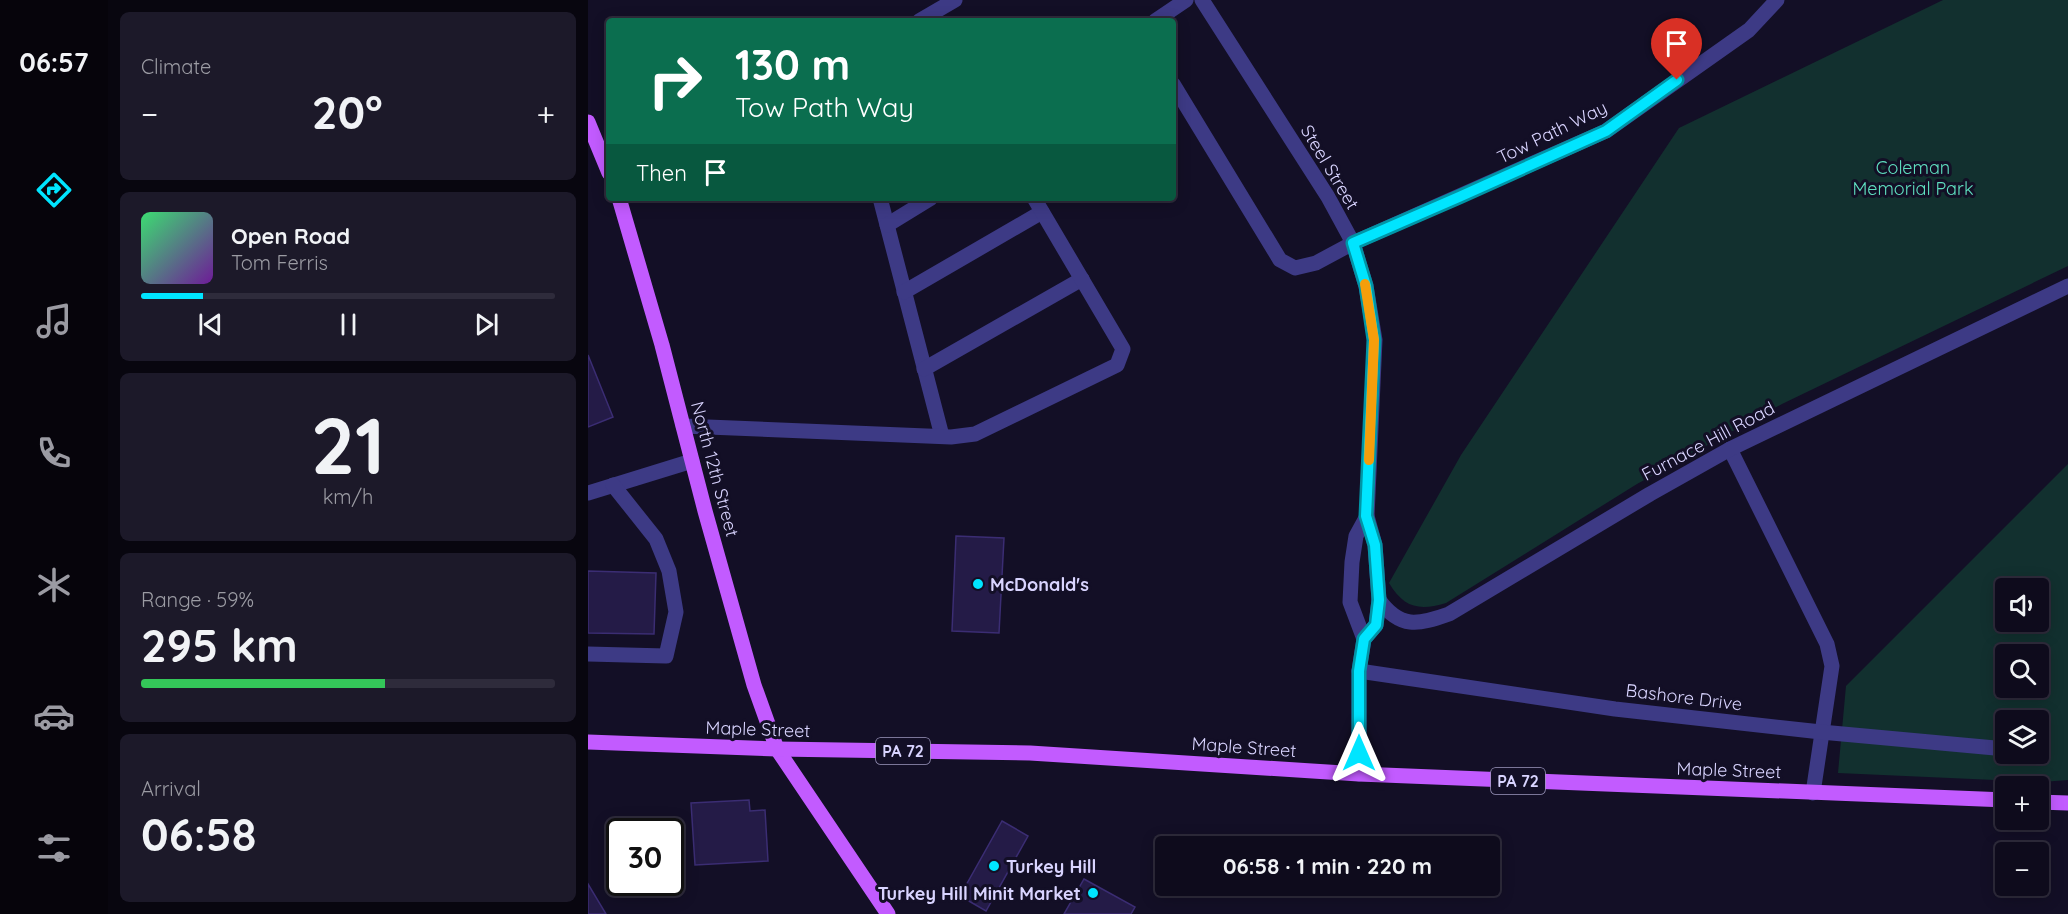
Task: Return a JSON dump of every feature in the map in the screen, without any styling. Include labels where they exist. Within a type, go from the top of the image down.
[{"type":"main road","points":[[588,122],[606,166]]},
{"type":"main road","name":"North 12th Street","points":[[623,201],[754,685],[777,749],[888,914]]},
{"type":"main road","name":"Maple Street","points":[[588,742],[777,749],[1030,753],[1359,774],[1995,800]]},
{"type":"main road","points":[[2049,802],[2068,803]]},
{"type":"street","points":[[928,18],[955,0]]},
{"type":"street","points":[[1159,18],[1186,0]]},
{"type":"street","name":"Steel Street","points":[[1202,0],[1328,197],[1353,243],[1366,286],[1374,340],[1366,516],[1375,545],[1379,600],[1376,625],[1364,639]]},
{"type":"street","name":"Tow Path Way","points":[[1176,89],[1281,260],[1295,268],[1316,262],[1353,243],[1606,131],[1749,30],[1777,0]]},
{"type":"street","points":[[881,201],[942,436]]},
{"type":"street","points":[[887,225],[926,201]]},
{"type":"street","points":[[683,426],[942,436],[975,434],[1117,365],[1123,349],[1036,201]]},
{"type":"street","points":[[904,292],[1042,212]]},
{"type":"street","points":[[924,369],[1082,279]]},
{"type":"street","name":"Furnace Hill Road","points":[[1379,600],[1388,613],[1398,620],[1413,623],[1429,621],[1449,614],[1730,449],[2068,286]]},
{"type":"street","points":[[1730,449],[1827,644],[1832,666],[1813,793]]},
{"type":"street","points":[[588,493],[692,461]]},
{"type":"street","points":[[588,654],[666,656],[676,612],[669,571],[656,539],[613,485]]},
{"type":"street","name":"Steel Street","points":[[1359,774],[1359,671],[1364,639],[1350,602],[1356,536],[1366,516]]},
{"type":"street","name":"Bashore Drive","points":[[1359,671],[1615,709],[1821,732],[1995,748]]},
{"type":"green space","name":"Coleman Memorial Park","points":[[1943,0],[2068,0],[2068,266],[1782,404],[1637,484],[1446,603],[1420,607],[1400,598],[1389,583],[1461,455],[1679,128]]},
{"type":"green space","points":[[2068,464],[2068,780],[2049,781],[2049,776],[1995,776],[1995,780],[1838,773],[1846,686]]},
{"type":"building","points":[[588,355],[613,417],[588,427]]},
{"type":"building","name":"McDonald's","points":[[956,536],[1004,538],[999,633],[952,631]]},
{"type":"building","points":[[588,571],[656,573],[654,634],[588,633]]},
{"type":"building","points":[[749,800],[750,811],[765,810],[768,861],[695,865],[691,803]]},
{"type":"building","name":"Turkey Hill","points":[[1002,821],[1028,836],[986,911],[960,896]]},
{"type":"building","name":"Turkey Hill Minit Market","points":[[1084,879],[1135,907],[1131,914],[1064,914]]},
{"type":"building","points":[[588,884],[606,914],[588,914]]},
{"type":"slow traffic","points":[[1365,284],[1374,340],[1369,460]]},
{"type":"place","name":"McDonald's","points":[[978,584]]},
{"type":"place","name":"Turkey Hill","points":[[994,866]]},
{"type":"place","name":"Turkey Hill Minit Market","points":[[1093,893]]},
{"type":"route","points":[[1359,753],[1359,671],[1364,639],[1376,625],[1379,600],[1375,545],[1366,516],[1374,340],[1366,286],[1353,243],[1606,131],[1677,80]]}]
